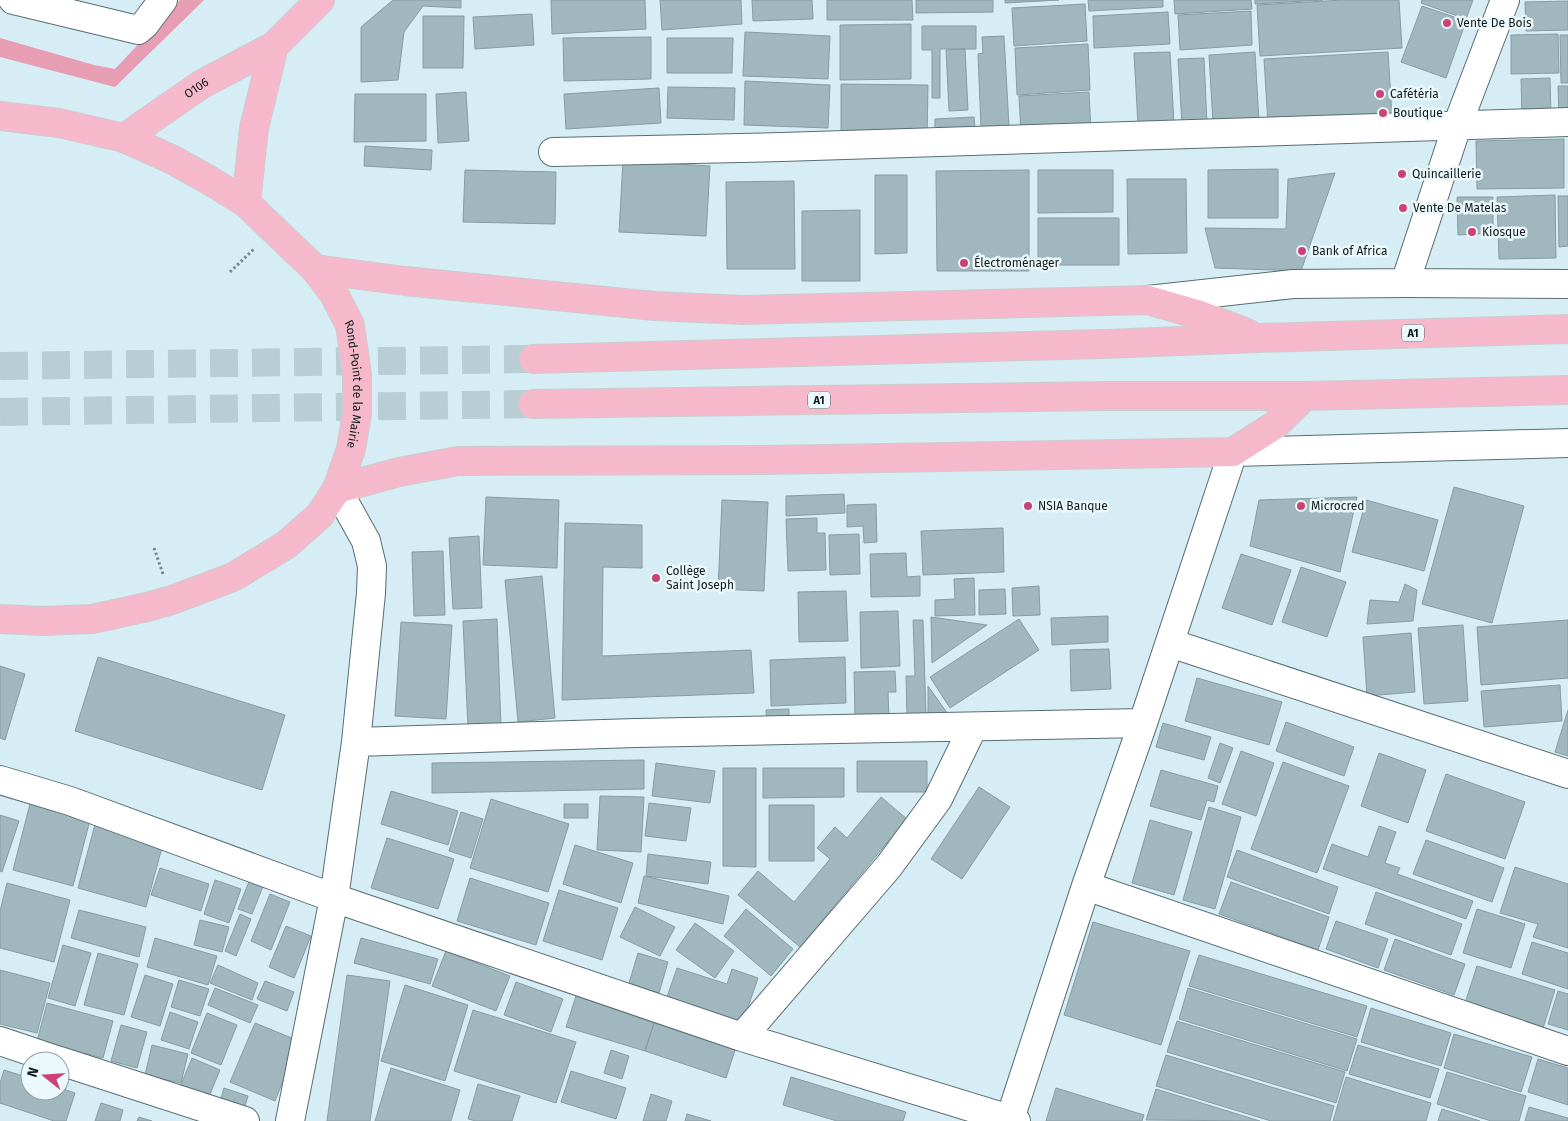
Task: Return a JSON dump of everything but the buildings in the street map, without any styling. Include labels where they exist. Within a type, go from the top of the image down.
[{"type":"main road","name":"O106","points":[[124,138],[202,84],[274,46],[320,0]]},
{"type":"main road","points":[[246,203],[254,128],[274,46]]},
{"type":"main road","name":"Rond-Point de la Mairie","points":[[0,116],[58,123],[124,138],[171,159],[246,203],[316,269],[334,294],[350,325],[357,374],[358,414],[350,449],[336,489],[320,515],[286,545],[233,577],[172,600],[92,619],[42,621],[0,619]]},
{"type":"main road","points":[[316,269],[404,281],[655,306],[743,310],[1148,300],[1200,316],[1258,338]]},
{"type":"main road","name":"A1","points":[[534,359],[1104,344],[1568,329]]},
{"type":"main road","name":"A1","points":[[533,404],[1105,396],[1304,396],[1568,390]]},
{"type":"main road","points":[[336,489],[399,472],[458,461],[766,460],[1233,452],[1275,425],[1304,396]]},
{"type":"street","points":[[13,0],[138,30],[145,24],[163,0]]},
{"type":"street","points":[[1406,282],[1457,126],[1505,0]]},
{"type":"street","points":[[553,152],[782,147],[1568,122]]},
{"type":"street","points":[[1148,300],[1293,284],[1406,282],[1568,284]]},
{"type":"street","points":[[0,780],[70,802],[334,898],[742,1037],[1013,1120],[1086,886],[1143,723],[1233,452],[1568,444]]},
{"type":"street","points":[[290,1121],[334,898],[356,742],[372,593],[372,566],[366,541],[336,489]]},
{"type":"street","points":[[1170,643],[1568,774]]},
{"type":"street","points":[[356,742],[636,733],[1143,723]]},
{"type":"street","points":[[742,1037],[889,866],[938,799],[973,727]]},
{"type":"street","points":[[1086,886],[1568,1051]]},
{"type":"street","points":[[0,1041],[30,1051]]},
{"type":"street","points":[[70,1064],[246,1121]]},
{"type":"path","points":[[230,272],[274,230]]},
{"type":"shaded area","points":[[180,0],[204,0],[115,87],[0,57],[0,38],[94,65],[115,69]]},
{"type":"tunnel","points":[[0,366],[534,359]]},
{"type":"tunnel","points":[[0,412],[533,404]]},
{"type":"place","name":"Vente De Bois","points":[[1447,23]]},
{"type":"place","name":"Cafétéria","points":[[1380,94]]},
{"type":"place","name":"Boutique","points":[[1383,113]]},
{"type":"place","name":"Quincaillerie","points":[[1402,174]]},
{"type":"place","name":"Vente De Matelas","points":[[1403,208]]},
{"type":"place","name":"Kiosque","points":[[1472,232]]},
{"type":"place","name":"Bank of Africa","points":[[1302,251]]},
{"type":"place","name":"Électroménager","points":[[964,263]]},
{"type":"place","name":"NSIA Banque","points":[[1028,506]]},
{"type":"place","name":"Microcred","points":[[1301,506]]},
{"type":"place","name":"Collège Saint Joseph","points":[[656,578]]}]
